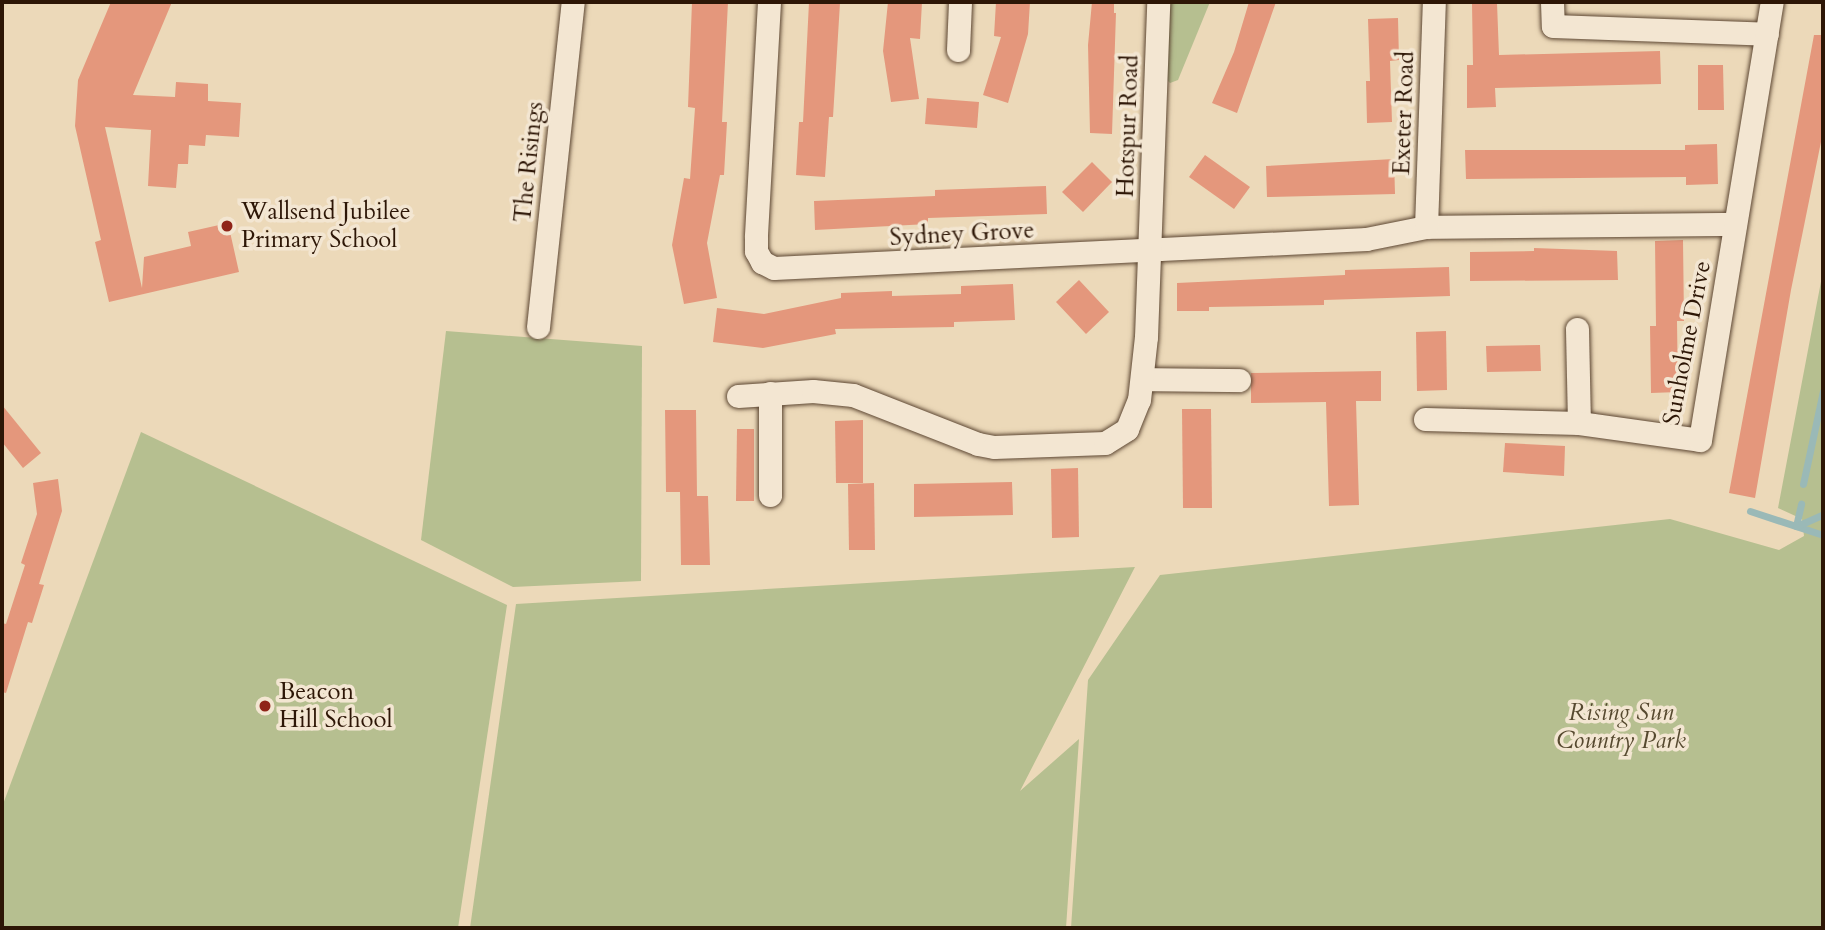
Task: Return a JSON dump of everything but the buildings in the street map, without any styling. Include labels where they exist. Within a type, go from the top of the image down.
[{"type":"street","name":"The Risings","points":[[538,327],[573,2]]},
{"type":"street","name":"Sydney Grove","points":[[769,2],[756,237],[757,251],[762,262],[784,269],[1151,251],[1366,239],[1426,227]]},
{"type":"street","points":[[958,50],[960,2]]},
{"type":"street","name":"Hotspur Road","points":[[738,396],[813,391],[853,395],[978,444],[994,447],[1105,443],[1127,429],[1135,416],[1143,379],[1151,251],[1158,2]]},
{"type":"street","name":"Exeter Road","points":[[1426,227],[1434,2]]},
{"type":"street","points":[[1552,2],[1553,26],[1767,34]]},
{"type":"street","name":"Sunholme Drive","points":[[1425,419],[1579,423],[1700,440],[1772,2]]},
{"type":"street","name":"Sunholme Drive","points":[[1426,227],[1735,224]]},
{"type":"street","points":[[1577,329],[1579,423]]},
{"type":"street","points":[[1143,379],[1239,380]]},
{"type":"street","points":[[770,393],[770,495]]},
{"type":"green space","points":[[1164,2],[1210,2],[1178,80],[1170,83],[1162,75]]},
{"type":"green space","name":"Rising Sun Country Park","points":[[1823,271],[1823,928],[1071,928],[1088,680],[1160,575],[1670,519],[1779,550],[1804,536],[1802,519],[1778,508]]},
{"type":"green space","points":[[446,331],[642,346],[641,581],[513,587],[421,540]]},
{"type":"green space","name":"Beacon Hill School","points":[[141,432],[507,605],[458,928],[2,928],[2,807]]},
{"type":"green space","points":[[1135,567],[1020,791],[1079,739],[1066,928],[470,928],[516,604]]},
{"type":"waterway","points":[[1803,484],[1823,391]]},
{"type":"waterway","points":[[1796,526],[1801,504]]},
{"type":"waterway","points":[[1750,511],[1823,535]]},
{"type":"waterway","points":[[1797,526],[1822,515]]},
{"type":"place","name":"Wallsend Jubilee Primary School","points":[[227,226]]},
{"type":"place","name":"Beacon Hill School","points":[[265,706]]}]
